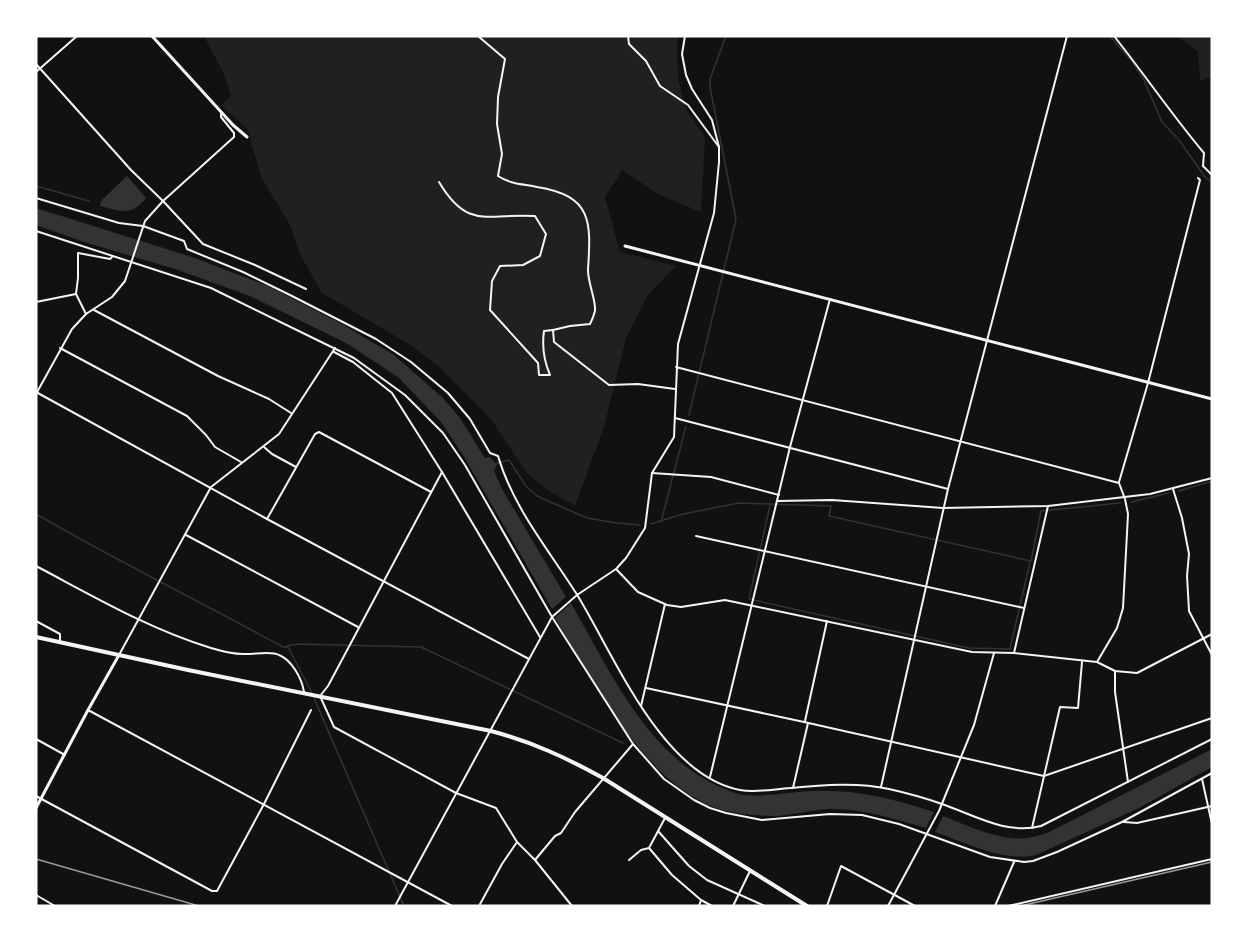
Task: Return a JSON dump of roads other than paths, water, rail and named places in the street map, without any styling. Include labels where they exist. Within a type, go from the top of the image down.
[{"type":"main road","points":[[36,637],[491,731],[528,741],[568,758],[603,778],[807,906]]},
{"type":"street","points":[[36,72],[77,36]]},
{"type":"street","points":[[152,36],[233,125],[247,137]]},
{"type":"street","points":[[439,182],[450,201],[469,214],[491,218],[535,216],[546,234],[540,255],[524,265],[500,266],[492,281],[490,310],[538,363],[539,375],[550,375],[546,366],[544,331],[590,324],[595,310],[588,281],[589,221],[576,202],[559,190],[507,182],[498,176],[502,154],[497,115],[505,59],[478,36]]},
{"type":"street","points":[[628,36],[629,44],[646,61],[660,86],[688,105],[719,147]]},
{"type":"street","points":[[396,905],[555,612],[616,569],[626,558],[645,528],[652,473],[674,436],[676,367],[682,327],[714,213],[719,147],[712,120],[692,89],[686,75],[682,54],[685,36]]},
{"type":"street","points":[[881,787],[943,508],[1067,36]]},
{"type":"street","points":[[1114,36],[1155,88],[1170,112],[1204,153],[1203,166],[1212,175]]},
{"type":"street","points":[[36,64],[131,170],[202,244],[306,289]]},
{"type":"street","points":[[221,111],[221,117],[234,133],[234,137],[145,220],[125,281],[118,291],[86,314],[72,329],[36,392],[529,659]]},
{"type":"street","points":[[1097,662],[1117,628],[1123,608],[1128,514],[1119,483],[1148,383],[1200,180],[1198,178]]},
{"type":"street","points":[[36,198],[119,223],[143,226],[184,241],[187,249],[243,272],[376,339],[429,376],[448,393],[470,419],[490,453],[498,456],[505,479],[518,504],[577,595],[622,678],[641,706],[658,730],[688,763],[710,778],[740,790],[836,785],[881,787],[940,803],[996,825],[1019,830],[1041,826],[1212,739]]},
{"type":"street","points":[[36,231],[211,288],[335,348],[370,368],[405,394],[443,433],[465,465],[552,617],[633,744],[656,771],[694,800],[726,813],[762,819],[830,814],[861,815],[899,824],[990,857],[1014,862],[1033,861],[1057,852],[1122,822],[1212,773]]},
{"type":"street","points":[[625,246],[1212,399]]},
{"type":"street","points":[[86,314],[76,294],[78,253],[110,259],[113,257]]},
{"type":"street","points":[[36,302],[76,294]]},
{"type":"street","points":[[710,778],[763,552],[830,299]]},
{"type":"street","points":[[94,310],[218,376],[270,399],[291,413]]},
{"type":"street","points":[[553,330],[554,342],[609,385],[638,384],[675,388]]},
{"type":"street","points":[[60,348],[187,416],[215,447],[241,463]]},
{"type":"street","points":[[36,808],[211,488],[279,434],[335,348]]},
{"type":"street","points":[[333,352],[353,362],[392,393],[540,637]]},
{"type":"street","points":[[676,367],[802,398],[1119,483]]},
{"type":"street","points":[[675,418],[948,489]]},
{"type":"street","points":[[267,519],[315,434],[319,432],[431,492]]},
{"type":"street","points":[[264,447],[296,467]]},
{"type":"street","points":[[442,472],[328,686],[320,696],[333,728],[456,793],[496,808],[517,842],[535,860],[572,906]]},
{"type":"street","points":[[652,473],[711,477],[778,495]]},
{"type":"street","points":[[777,501],[832,500],[943,508],[1048,506],[1125,499],[1212,478]]},
{"type":"street","points":[[1173,489],[1182,518],[1189,554],[1187,576],[1189,611],[1212,655]]},
{"type":"street","points":[[1014,653],[1048,506]]},
{"type":"street","points":[[186,535],[358,627]]},
{"type":"street","points":[[696,536],[1024,608]]},
{"type":"street","points":[[36,566],[140,620],[211,648],[240,654],[278,654],[289,662],[303,685],[305,693]]},
{"type":"street","points":[[616,569],[638,592],[665,604],[681,607],[725,600],[752,604],[972,652],[1014,653],[1082,660],[1097,662],[1115,671],[1137,673],[1212,634]]},
{"type":"street","points":[[641,706],[665,604]]},
{"type":"street","points":[[36,621],[60,634],[60,642]]},
{"type":"street","points":[[793,788],[827,621]]},
{"type":"street","points":[[888,906],[939,811],[940,803],[974,725],[994,653]]},
{"type":"street","points":[[1032,828],[1060,708],[1078,708],[1082,660]]},
{"type":"street","points":[[1115,671],[1115,692],[1128,782]]},
{"type":"street","points":[[646,688],[1044,776],[1212,718]]},
{"type":"street","points":[[88,710],[452,906]]},
{"type":"street","points":[[36,796],[212,891],[217,891],[311,710]]},
{"type":"street","points":[[36,739],[65,755]]},
{"type":"street","points":[[535,860],[555,836],[561,833],[574,812],[633,744]]},
{"type":"street","points":[[1202,779],[1211,806],[1212,824]]},
{"type":"street","points":[[1122,822],[1137,823],[1211,806]]},
{"type":"street","points":[[629,860],[641,850],[649,848],[666,817]]},
{"type":"street","points":[[658,831],[690,866],[707,880],[765,906]]},
{"type":"street","points":[[479,906],[517,842]]},
{"type":"street","points":[[649,848],[672,875],[701,900],[712,906]]},
{"type":"street","points":[[1008,906],[1212,859]]},
{"type":"street","points":[[995,906],[1014,862]]},
{"type":"street","points":[[827,906],[842,866],[915,906]]},
{"type":"street","points":[[733,906],[751,870]]},
{"type":"street","points":[[36,895],[56,906]]},
{"type":"street","points":[[699,906],[701,900]]},
{"type":"waterway","points":[[689,415],[736,219],[710,87],[710,79],[726,36]]},
{"type":"waterway","points":[[1110,36],[1143,78],[1162,122],[1179,140],[1205,177],[1212,182]]},
{"type":"waterway","points":[[36,186],[89,201]]},
{"type":"waterway","points":[[661,522],[686,426]]},
{"type":"waterway","points":[[494,464],[509,460],[526,486],[537,496],[587,518],[640,525]]},
{"type":"waterway","points":[[1179,491],[1212,481]]},
{"type":"waterway","points":[[1131,502],[1169,493]]},
{"type":"waterway","points":[[651,524],[683,514],[739,503],[831,506],[829,516],[1031,561],[1041,511],[1120,503]]},
{"type":"waterway","points":[[770,505],[749,599],[969,648],[1010,649],[1030,562]]},
{"type":"waterway","points":[[36,514],[283,647],[288,647],[312,693]]},
{"type":"waterway","points":[[287,646],[298,644],[421,647],[623,743]]},
{"type":"waterway","points":[[314,698],[404,906]]},
{"type":"railway","points":[[36,859],[199,906]]},
{"type":"railway","points":[[1020,906],[1212,862]]}]
